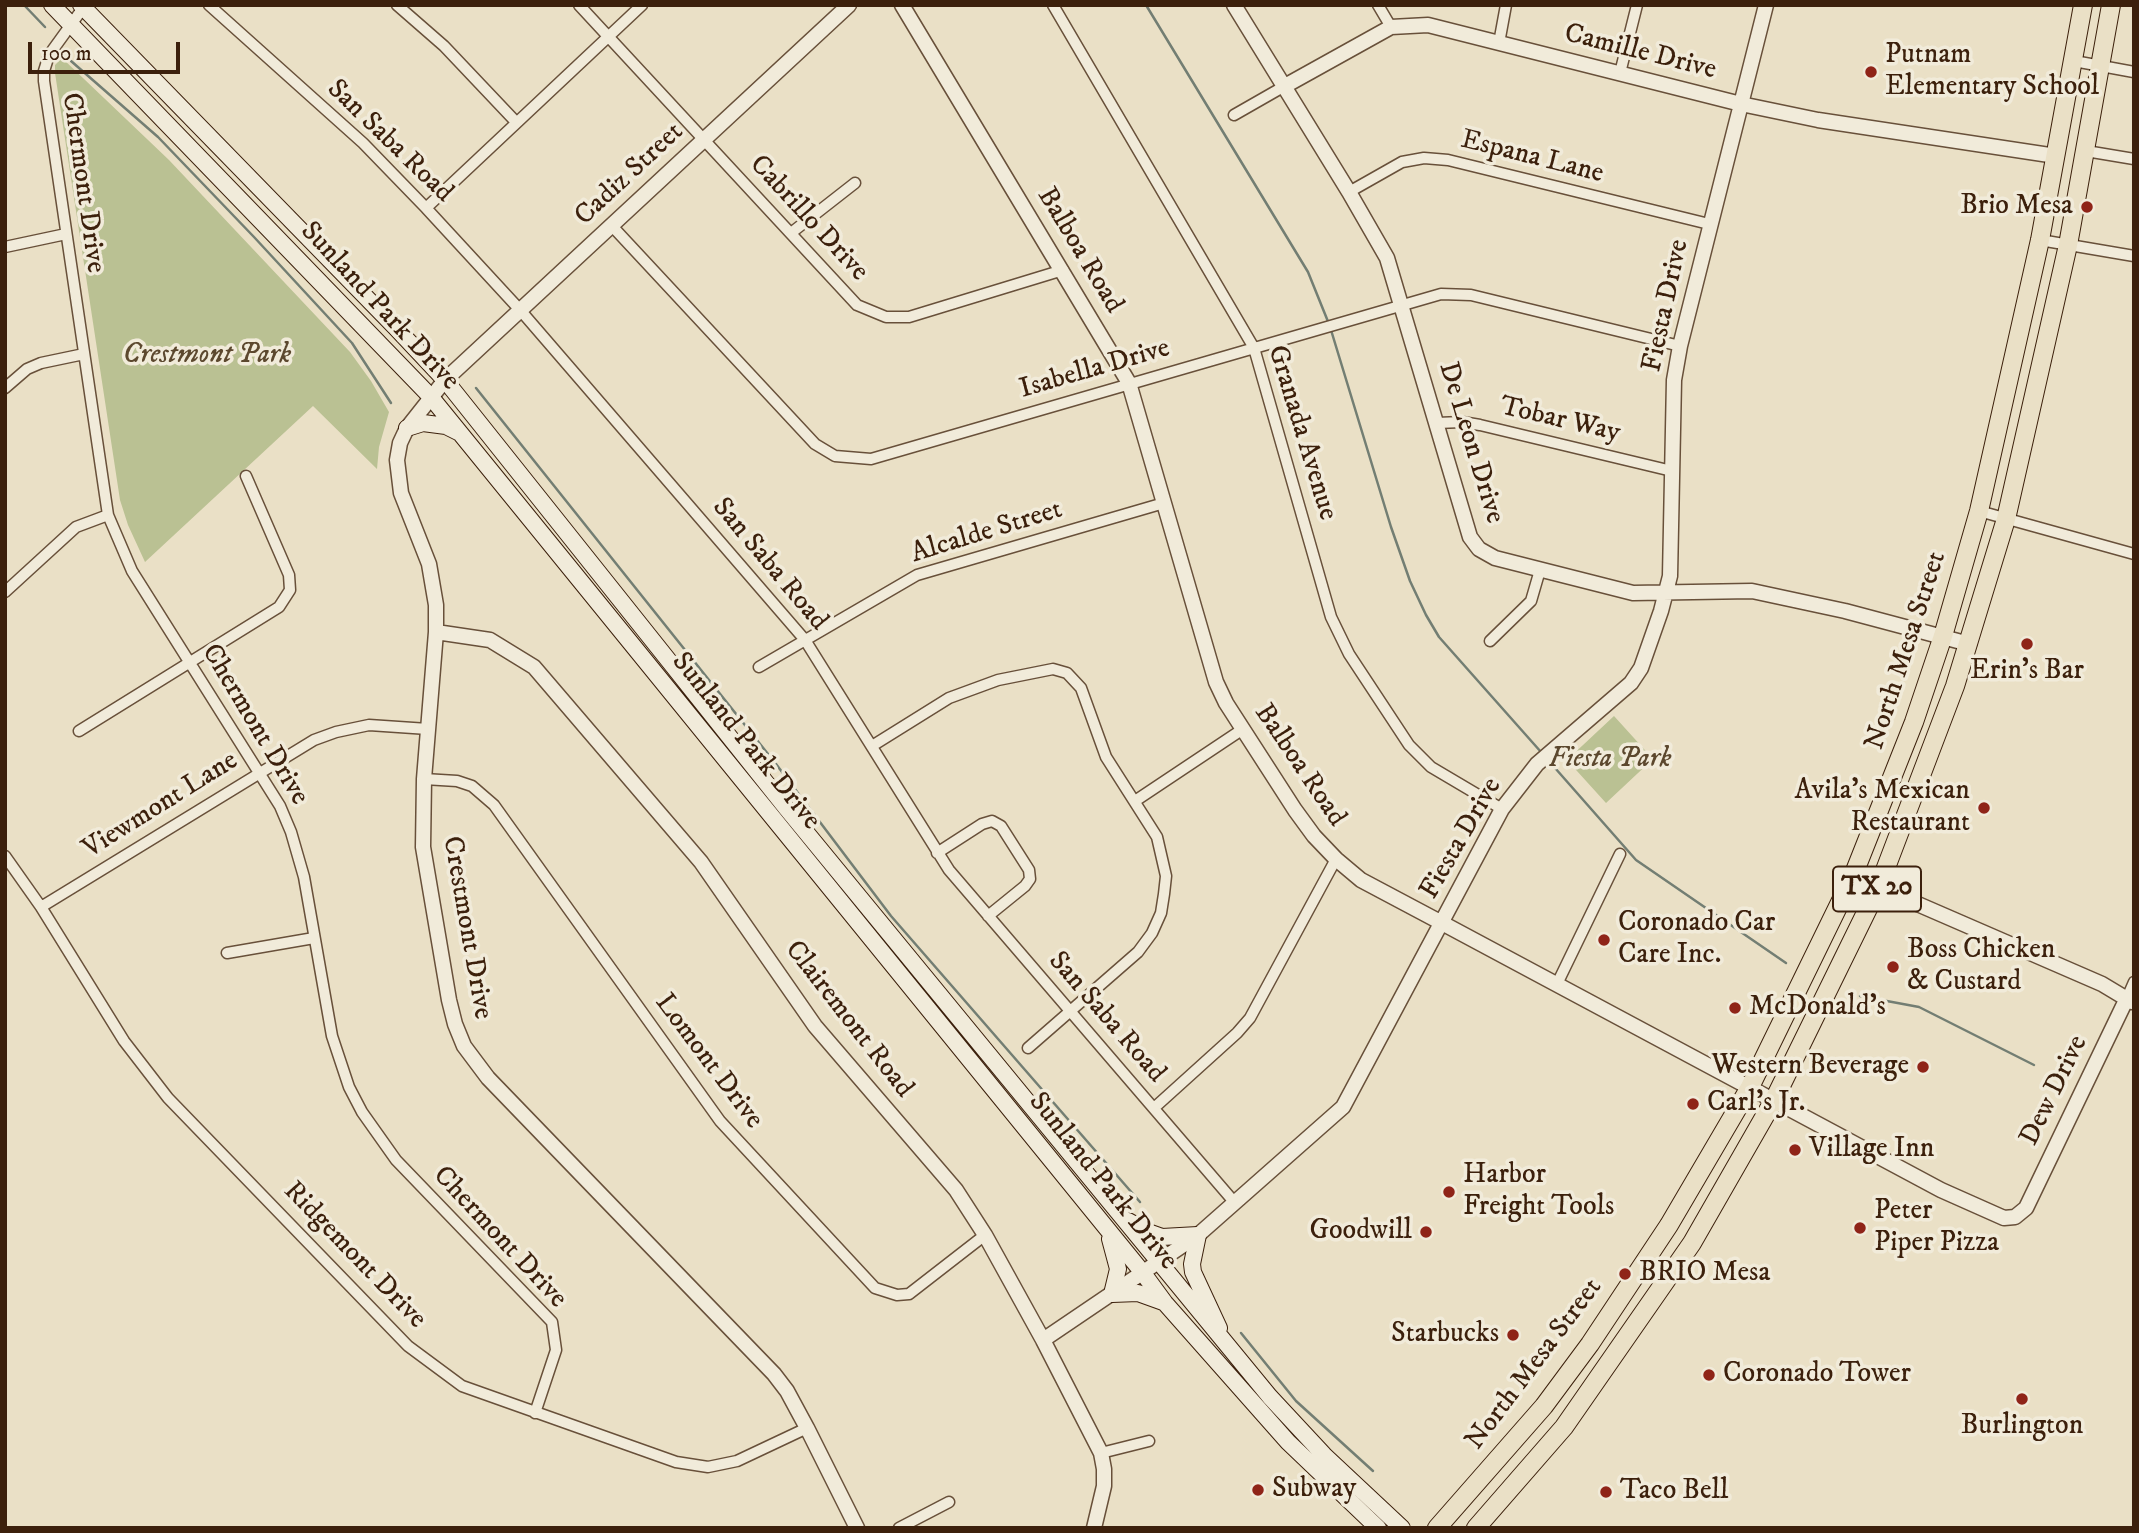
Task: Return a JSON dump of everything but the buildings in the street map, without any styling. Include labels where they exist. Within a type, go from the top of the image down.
[{"type":"main road","name":"Sunland Park Drive","points":[[52,5],[430,396],[1165,1303],[1287,1442],[1378,1528]]},
{"type":"main road","name":"North Mesa Street","points":[[1437,1528],[1544,1406],[1590,1344],[1669,1225],[1750,1087],[1853,876],[1914,722],[1943,636],[1979,511],[2040,240],[2083,5]]},
{"type":"main road","name":"North Mesa Street","points":[[1476,1528],[1564,1427],[1692,1243],[1774,1100],[1879,886],[1931,752],[1969,643],[2006,519],[2069,239],[2111,5]]},
{"type":"main road","name":"Sunland Park Drive","points":[[82,6],[445,380],[787,810],[1228,1348],[1300,1430],[1402,1528]]},
{"type":"main road","points":[[2056,156],[2087,145]]},
{"type":"main road","points":[[2056,156],[2066,164],[2069,176],[2062,221],[2069,239]]},
{"type":"main road","points":[[407,428],[423,423],[446,426],[460,433]]},
{"type":"main road","points":[[1119,1216],[1163,1237],[1198,1235],[1193,1272],[1228,1348]]},
{"type":"main road","points":[[1669,1225],[1692,1243]]},
{"type":"main road","points":[[1108,1230],[1118,1266],[1112,1294],[1138,1293],[1165,1303]]},
{"type":"main road","points":[[1544,1406],[1564,1427]]},
{"type":"main road","points":[[1287,1442],[1300,1430]]},
{"type":"street","name":"San Saba Road","points":[[209,5],[363,143],[426,208],[521,311],[805,640],[949,870],[1235,1203]]},
{"type":"street","points":[[397,5],[444,46],[516,122]]},
{"type":"street","name":"Cabrillo Drive","points":[[579,5],[857,305],[886,317],[909,317],[1063,270]]},
{"type":"street","points":[[426,208],[642,5]]},
{"type":"street","name":"Cadiz Street","points":[[445,380],[849,5]]},
{"type":"street","name":"Balboa Road","points":[[902,5],[1129,383],[1216,682],[1243,729],[1314,836],[1362,880],[1941,1190],[2004,1218],[2015,1217]]},
{"type":"street","name":"Granada Avenue","points":[[1053,5],[1254,348],[1331,617],[1349,654],[1409,745],[1430,767],[1502,809]]},
{"type":"street","name":"De Leon Drive","points":[[1234,5],[1387,258],[1470,537],[1479,549],[1495,558],[1633,593],[1752,591],[1845,611],[1969,643]]},
{"type":"street","points":[[1378,5],[1391,27]]},
{"type":"street","points":[[1499,43],[1506,5]]},
{"type":"street","points":[[1620,73],[1637,5]]},
{"type":"street","name":"Fiesta Drive","points":[[1043,1340],[1198,1235],[1343,1107],[1502,809],[1542,761],[1631,683],[1641,668],[1667,593],[1670,576],[1674,380],[1679,346],[1766,5]]},
{"type":"street","name":"Chermont Drive","points":[[82,6],[49,55],[44,71],[108,515],[132,571],[279,806],[299,855],[332,1036],[349,1087],[362,1112],[396,1160],[552,1322],[556,1350],[535,1413]]},
{"type":"street","name":"Camille Drive","points":[[1234,115],[1391,27],[1428,24],[1741,104],[1843,124],[2056,156]]},
{"type":"street","points":[[2074,61],[2134,72]]},
{"type":"street","points":[[2087,145],[2134,159]]},
{"type":"street","name":"Espana Lane","points":[[1349,192],[1402,162],[1424,158],[1448,160],[1710,224]]},
{"type":"street","points":[[791,233],[855,183]]},
{"type":"street","name":"Isabella Drive","points":[[612,226],[814,443],[835,456],[871,459],[1441,294],[1471,295],[1679,346]]},
{"type":"street","points":[[5,247],[66,233]]},
{"type":"street","points":[[2040,240],[2069,239],[2134,256]]},
{"type":"street","points":[[5,388],[27,369],[41,363],[84,354]]},
{"type":"street","name":"Crestmont Drive","points":[[445,380],[407,428],[400,443],[397,460],[401,493],[429,564],[436,605],[424,779],[423,847],[455,1024],[464,1046],[488,1078],[774,1374],[787,1391],[807,1428],[857,1528]]},
{"type":"street","name":"Tobar Way","points":[[1437,423],[1462,422],[1480,425],[1672,471]]},
{"type":"street","points":[[79,731],[279,607],[290,590],[289,575],[246,476]]},
{"type":"street","name":"Alcalde Street","points":[[759,667],[917,575],[1164,503]]},
{"type":"street","points":[[1979,511],[2134,554]]},
{"type":"street","points":[[5,592],[76,527],[108,515]]},
{"type":"street","points":[[1490,640],[1531,601],[1540,570]]},
{"type":"street","name":"Clairemont Road","points":[[436,632],[490,640],[534,667],[701,862],[815,1026],[956,1190],[985,1235],[1043,1340],[1101,1453],[1104,1486],[1094,1528]]},
{"type":"street","points":[[872,746],[949,698],[998,680],[1053,669],[1068,673],[1081,688],[1106,757],[1157,837],[1166,876],[1161,913],[1152,933],[1138,951],[1028,1048]]},
{"type":"street","name":"Viewmont Lane","points":[[41,907],[314,740],[369,725],[428,729]]},
{"type":"street","points":[[1135,801],[1243,729]]},
{"type":"street","name":"Lomont Drive","points":[[424,779],[457,781],[472,786],[494,805],[720,1121],[875,1288],[897,1295],[909,1294],[985,1235]]},
{"type":"street","points":[[937,853],[982,824],[992,821],[1001,826],[1029,870],[1030,879],[1026,887],[988,916]]},
{"type":"street","points":[[1557,984],[1620,854]]},
{"type":"street","name":"Ridgemont Drive","points":[[5,856],[41,907],[124,1041],[168,1098],[408,1346],[462,1386],[676,1462],[708,1467],[737,1461],[807,1428]]},
{"type":"street","points":[[1154,1108],[1250,1018],[1336,859]]},
{"type":"street","points":[[1853,876],[2102,984],[2130,1000]]},
{"type":"street","points":[[227,953],[314,938]]},
{"type":"street","name":"Dew Drive","points":[[2015,1217],[2026,1208],[2130,1000],[2134,982]]},
{"type":"street","points":[[1101,1453],[1149,1441]]},
{"type":"street","points":[[900,1528],[949,1502]]},
{"type":"green space","name":"Crestmont Park","points":[[62,58],[169,160],[350,352],[389,412],[379,447],[377,469],[313,406],[145,562],[120,500],[55,73],[55,65]]},
{"type":"green space","name":"Fiesta Park","points":[[1614,716],[1653,759],[1606,803],[1567,760]]},
{"type":"waterway","points":[[24,5],[45,27]]},
{"type":"waterway","points":[[1146,5],[1308,272],[1329,324]]},
{"type":"waterway","points":[[71,61],[158,137],[254,237],[352,343],[391,403]]},
{"type":"waterway","points":[[1331,330],[1391,527],[1410,581],[1426,615],[1439,637],[1541,752]]},
{"type":"waterway","points":[[476,388],[776,764],[891,916],[1140,1202]]},
{"type":"waterway","points":[[1548,760],[1636,860],[1786,963]]},
{"type":"waterway","points":[[1860,996],[1919,1007],[2034,1065]]},
{"type":"waterway","points":[[1241,1333],[1296,1401],[1373,1471]]},
{"type":"place","name":"Putnam Elementary School","points":[[1871,72]]},
{"type":"place","name":"Brio Mesa","points":[[2087,207]]},
{"type":"place","name":"Erin's Bar","points":[[2027,644]]},
{"type":"place","name":"Avila's Mexican Restaurant","points":[[1984,808]]},
{"type":"place","name":"Coronado Car Care Inc.","points":[[1604,940]]},
{"type":"place","name":"Boss Chicken & Custard","points":[[1893,967]]},
{"type":"place","name":"McDonald's","points":[[1735,1008]]},
{"type":"place","name":"Western Beverage","points":[[1923,1067]]},
{"type":"place","name":"Carl's Jr.","points":[[1693,1104]]},
{"type":"place","name":"Village Inn","points":[[1795,1150]]},
{"type":"place","name":"Harbor Freight Tools","points":[[1449,1192]]},
{"type":"place","name":"Peter Piper Pizza","points":[[1860,1228]]},
{"type":"place","name":"Goodwill","points":[[1426,1232]]},
{"type":"place","name":"BRIO Mesa","points":[[1625,1274]]},
{"type":"place","name":"Starbucks","points":[[1513,1335]]},
{"type":"place","name":"Coronado Tower","points":[[1709,1375]]},
{"type":"place","name":"Burlington","points":[[2022,1399]]},
{"type":"place","name":"Subway","points":[[1258,1490]]},
{"type":"place","name":"Taco Bell","points":[[1606,1492]]}]
